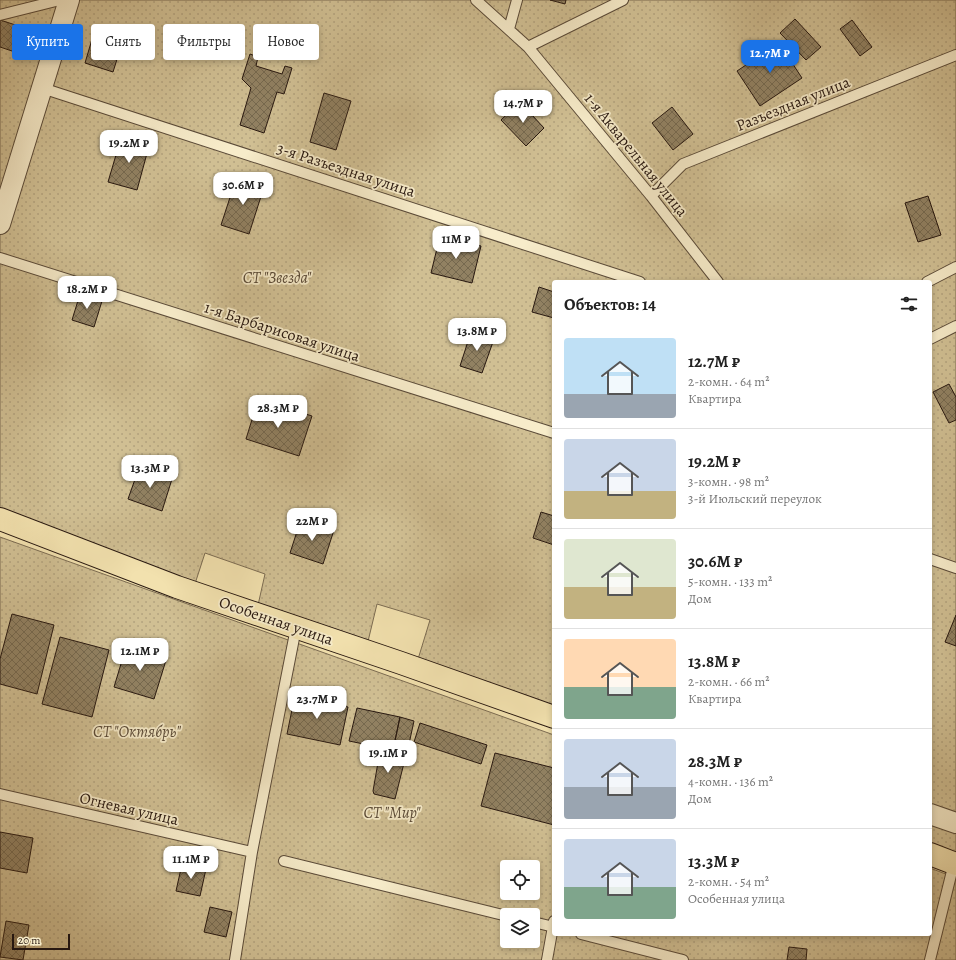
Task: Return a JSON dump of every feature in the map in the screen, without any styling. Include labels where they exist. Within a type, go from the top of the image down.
[{"type":"main road","name":"Особенная улица","points":[[0,519],[177,587],[552,716]]},
{"type":"main road","points":[[932,855],[955,863]]},
{"type":"street","points":[[1,215],[69,0]]},
{"type":"street","points":[[932,815],[956,823]]},
{"type":"lane","points":[[0,15],[60,0]]},
{"type":"lane","name":"1-я Акварельная улица","points":[[476,0],[528,47],[651,196],[716,280]]},
{"type":"lane","points":[[509,29],[518,0]]},
{"type":"lane","points":[[528,47],[623,0]]},
{"type":"lane","name":"Разъездная улица","points":[[651,196],[683,164],[956,55]]},
{"type":"lane","name":"3-я Разъездная улица","points":[[42,88],[634,280]]},
{"type":"lane","name":"1-я Барбарисовая улица","points":[[0,258],[552,432]]},
{"type":"lane","points":[[931,280],[956,267]]},
{"type":"lane","points":[[932,338],[956,326]]},
{"type":"lane","points":[[932,560],[956,568]]},
{"type":"lane","points":[[235,960],[252,852],[296,628]]},
{"type":"lane","name":"Огневая улица","points":[[0,794],[252,852]]},
{"type":"lane","points":[[284,861],[500,914]]},
{"type":"lane","points":[[930,960],[955,863]]},
{"type":"lane","points":[[540,923],[552,925]]},
{"type":"lane","points":[[547,960],[552,935]]},
{"type":"lane","points":[[589,936],[683,960]]},
{"type":"green space","name":"СТ \"Звезда\"","points":[[0,0],[956,0],[956,856],[932,848],[932,280],[552,280],[552,716],[415,669],[430,620],[377,604],[364,658],[256,614],[265,574],[205,553],[192,593],[0,519]]},
{"type":"green space","points":[[0,537],[552,734],[552,936],[932,936],[932,869],[956,878],[956,960],[0,960]]},
{"type":"building","points":[[550,0],[566,0],[565,4]]},
{"type":"building","points":[[795,19],[821,47],[806,60],[780,33]]},
{"type":"building","points":[[0,20],[12,24],[12,51],[0,47]]},
{"type":"building","points":[[852,20],[872,47],[860,56],[840,29]]},
{"type":"building","points":[[91,43],[91,60],[117,60],[113,72],[85,63]]},
{"type":"building","points":[[779,43],[802,78],[760,106],[737,71]]},
{"type":"building","points":[[250,54],[253,55],[253,60],[257,60],[256,66],[282,74],[285,66],[292,68],[284,94],[277,92],[264,133],[240,125],[251,88],[242,79]]},
{"type":"building","points":[[324,93],[351,101],[336,150],[310,142]]},
{"type":"building","points":[[520,102],[544,128],[526,146],[501,120]]},
{"type":"building","points":[[672,107],[693,134],[673,150],[652,123]]},
{"type":"building","points":[[121,138],[149,146],[137,190],[108,182]]},
{"type":"building","points":[[236,179],[264,187],[249,234],[221,225]]},
{"type":"building","points":[[928,196],[941,235],[918,242],[905,203]]},
{"type":"building","points":[[440,236],[481,246],[472,283],[431,273]]},
{"type":"building","points":[[539,287],[552,291],[552,317],[532,312]]},
{"type":"building","points":[[80,294],[102,301],[94,327],[72,320]]},
{"type":"building","points":[[471,332],[494,339],[482,373],[460,366]]},
{"type":"building","points":[[949,384],[956,397],[956,420],[949,423],[933,392]]},
{"type":"building","points":[[258,400],[276,405],[273,414],[293,420],[296,411],[312,416],[299,456],[246,439]]},
{"type":"building","points":[[139,468],[172,479],[162,511],[128,499]]},
{"type":"building","points":[[541,512],[552,515],[552,544],[533,538]]},
{"type":"building","points":[[301,519],[334,530],[323,564],[290,553]]},
{"type":"building","points":[[12,614],[54,625],[37,694],[0,684],[0,659]]},
{"type":"building","points":[[956,615],[956,646],[945,642]]},
{"type":"building","points":[[60,637],[109,650],[92,717],[42,704]]},
{"type":"building","points":[[127,644],[167,657],[154,699],[114,687]]},
{"type":"building","points":[[295,695],[348,707],[340,745],[287,734]]},
{"type":"building","points":[[357,708],[400,717],[393,750],[349,741]]},
{"type":"building","points":[[400,717],[414,721],[407,753],[393,750]]},
{"type":"building","points":[[420,723],[487,745],[481,764],[414,742]]},
{"type":"building","points":[[380,751],[402,754],[404,763],[395,799],[374,794],[373,791]]},
{"type":"building","points":[[495,753],[552,767],[552,824],[481,806]]},
{"type":"building","points":[[0,832],[33,838],[27,873],[0,868]]},
{"type":"building","points":[[182,864],[206,869],[200,896],[176,891]]},
{"type":"building","points":[[210,907],[232,912],[226,937],[204,932]]},
{"type":"building","points":[[6,921],[29,925],[23,960],[0,957]]},
{"type":"building","points":[[789,947],[807,949],[806,960],[787,960]]},
{"type":"park label","name":"СТ \"Октябрь\"","points":[[137,732]]},
{"type":"park label","name":"СТ \"Мир\"","points":[[392,813]]}]
